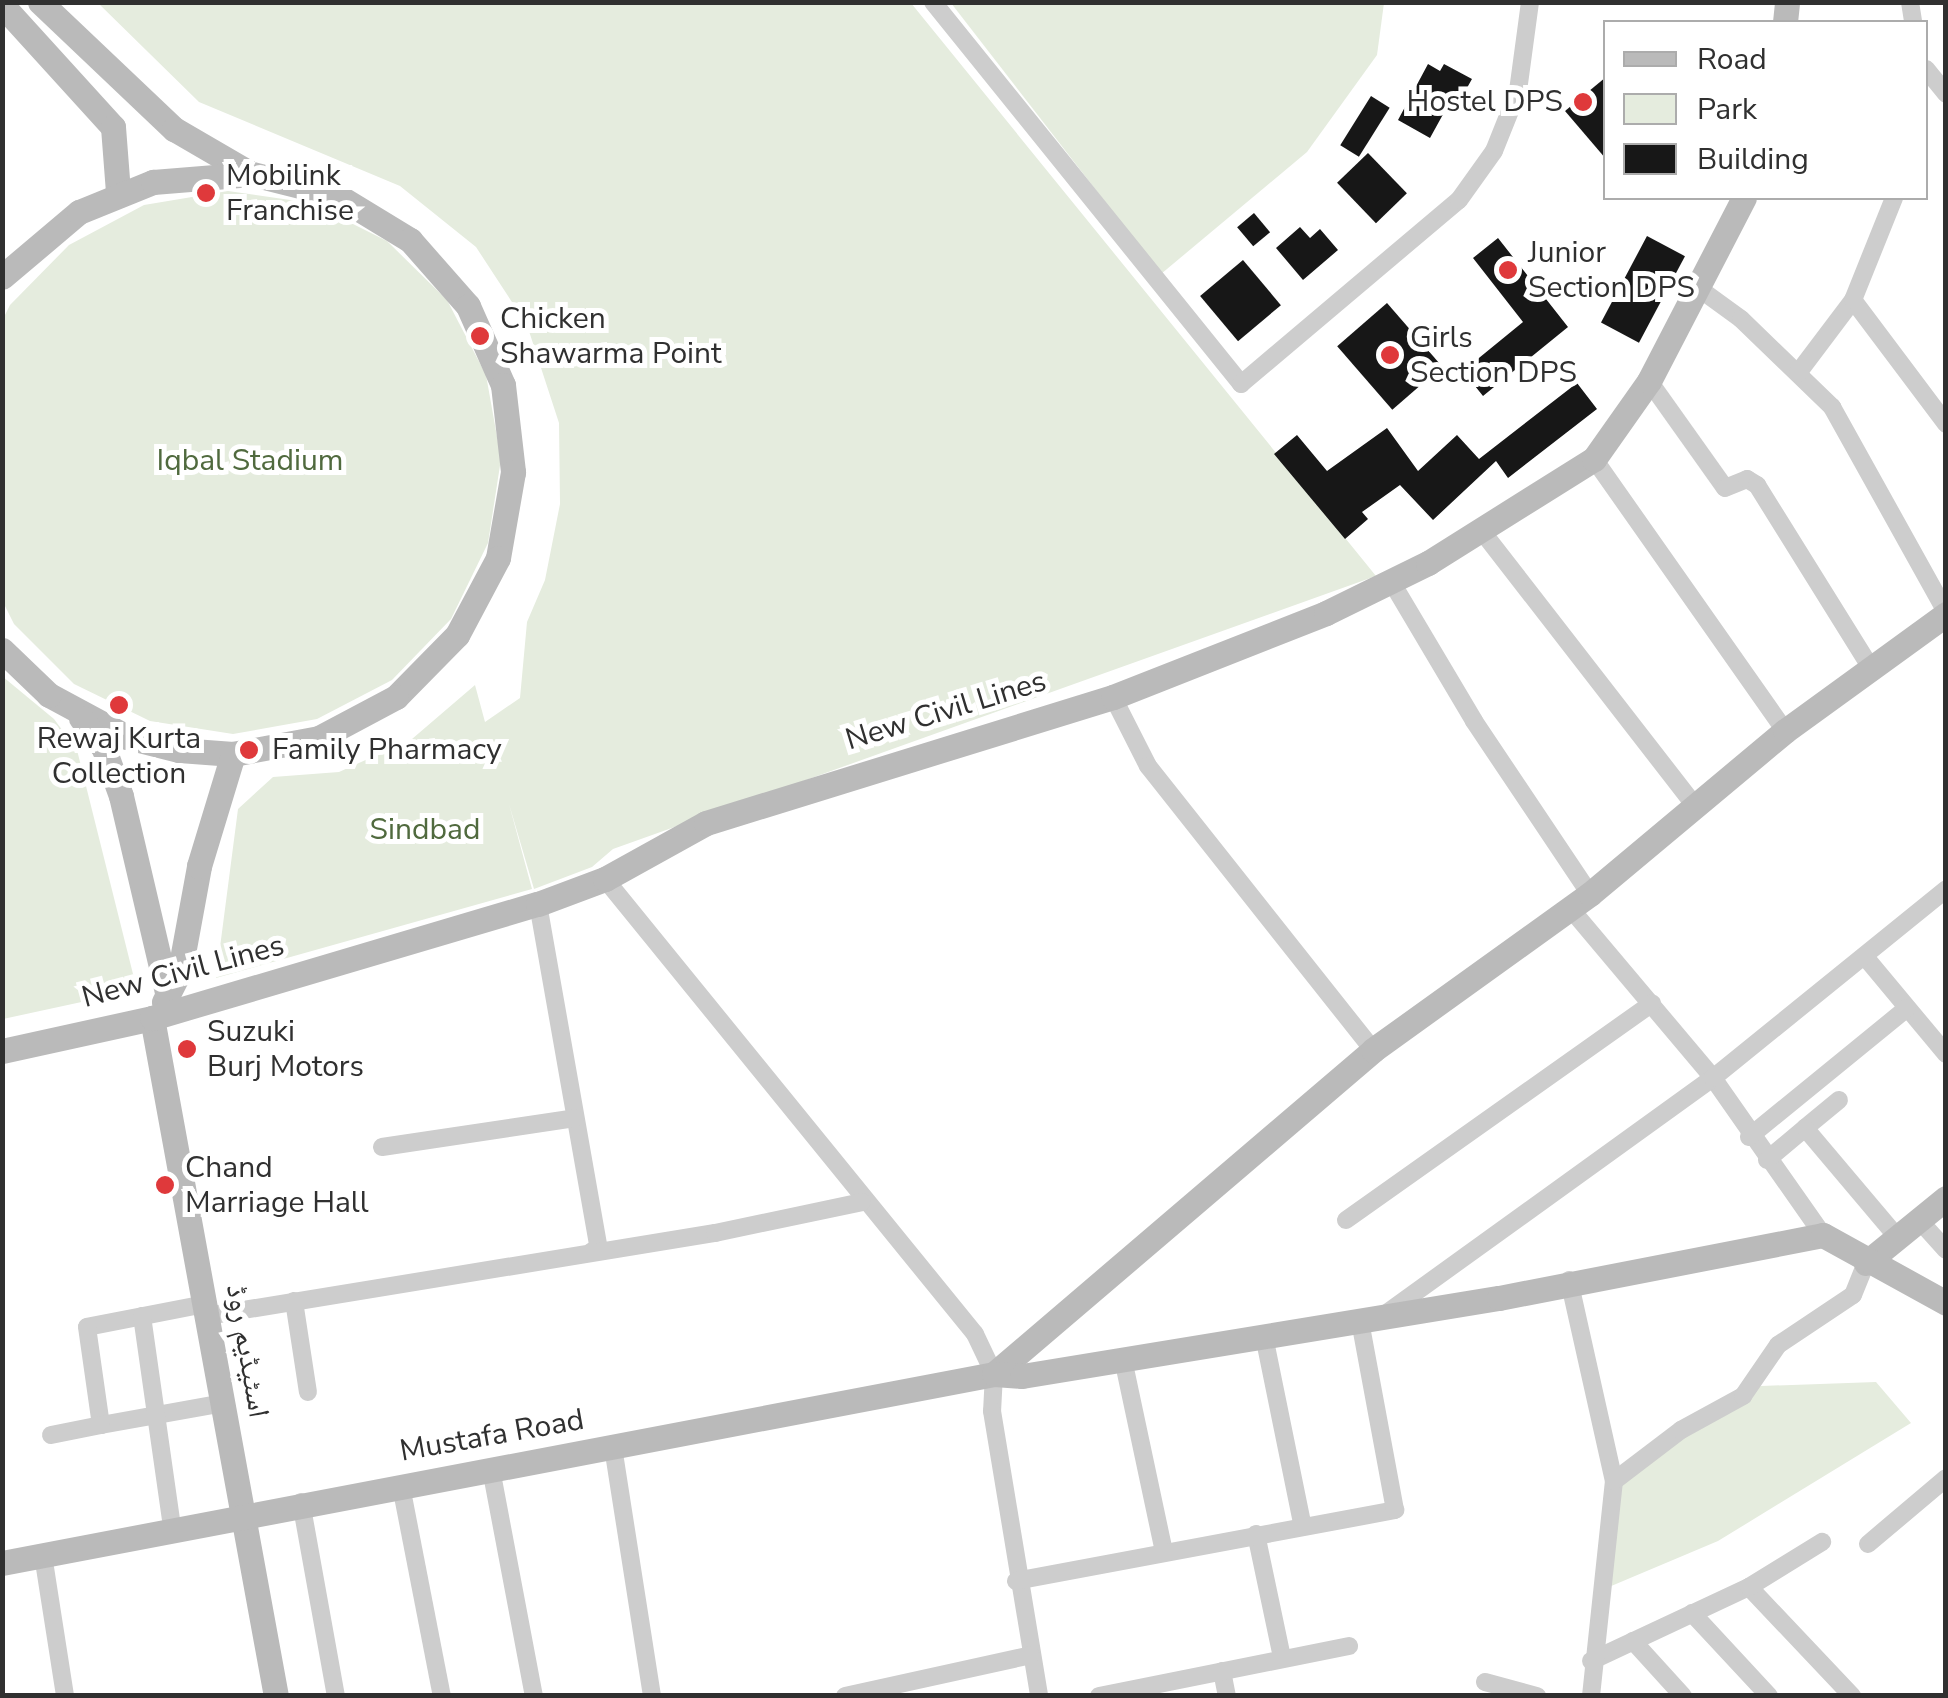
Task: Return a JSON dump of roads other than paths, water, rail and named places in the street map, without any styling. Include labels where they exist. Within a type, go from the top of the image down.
[{"type":"street","points":[[2,650],[78,714],[127,737],[233,754],[319,738],[384,705],[429,668],[480,598],[509,516],[513,472],[503,385],[482,332],[441,271],[410,240],[349,202],[252,174],[174,128],[40,2]]},
{"type":"street","points":[[933,2],[1241,384],[1459,200],[1494,151],[1518,91],[1530,2]]},
{"type":"street","points":[[2,5],[113,127],[118,192]]},
{"type":"street","points":[[1928,72],[1946,94]]},
{"type":"street","points":[[2,278],[53,229],[118,192],[202,174],[252,174]]},
{"type":"street","name":"New Civil Lines","points":[[2,1052],[538,904],[605,879],[706,824],[1113,696],[1391,581],[1594,459],[1649,381],[1743,200]]},
{"type":"street","points":[[1798,373],[1853,300],[1893,200]]},
{"type":"street","points":[[994,1374],[1372,1050],[1580,901],[1784,731],[1946,613],[1832,407],[1697,287]]},
{"type":"street","points":[[1853,300],[1946,424]]},
{"type":"street","points":[[1649,381],[1725,488],[1747,479],[1757,484],[1872,670]]},
{"type":"street","points":[[1594,459],[1784,731]]},
{"type":"street","points":[[1481,530],[1696,806]]},
{"type":"street","points":[[1391,581],[1580,901],[1652,1003],[1712,1078],[1766,1160],[1823,1234],[1866,1262],[1946,1304]]},
{"type":"street","points":[[1113,696],[1148,766],[1372,1050]]},
{"type":"street","name":"اسٹیڈیم روڈ","points":[[78,714],[104,749],[121,796],[160,1008],[206,1310],[276,1696]]},
{"type":"street","points":[[160,1008],[180,970],[199,866],[233,754]]},
{"type":"street","points":[[605,879],[862,1202],[975,1334],[994,1374],[992,1411],[1016,1581],[1039,1696]]},
{"type":"street","points":[[1016,1581],[1302,1524],[1395,1510],[1371,1318],[1712,1078],[1942,900]]},
{"type":"street","points":[[538,904],[595,1251]]},
{"type":"street","points":[[1866,958],[1946,1054]]},
{"type":"street","points":[[1346,1220],[1652,1003]]},
{"type":"street","points":[[1750,1137],[1907,1008]]},
{"type":"street","points":[[1766,1160],[1839,1100]]},
{"type":"street","points":[[382,1147],[576,1118]]},
{"type":"street","points":[[1804,1128],[1897,1238]]},
{"type":"street","points":[[1614,1481],[1681,1430],[1743,1396],[1778,1345],[1853,1294],[1866,1262],[1946,1198]]},
{"type":"street","points":[[100,1425],[87,1327],[142,1316],[294,1301],[862,1202]]},
{"type":"street","points":[[1919,1220],[1946,1250]]},
{"type":"street","name":"Mustafa Road","points":[[2,1563],[243,1512],[994,1374],[1022,1376],[1371,1318],[1823,1234]]},
{"type":"street","points":[[1569,1280],[1614,1481],[1591,1662],[1591,1696]]},
{"type":"street","points":[[294,1301],[308,1392]]},
{"type":"street","points":[[142,1316],[152,1416],[172,1527]]},
{"type":"street","points":[[1264,1336],[1302,1524]]},
{"type":"street","points":[[1124,1359],[1164,1552]]},
{"type":"street","points":[[51,1435],[223,1404]]},
{"type":"street","points":[[613,1447],[652,1696]]},
{"type":"street","points":[[491,1469],[534,1696]]},
{"type":"street","points":[[1868,1544],[1946,1478]]},
{"type":"street","points":[[401,1486],[442,1696]]},
{"type":"street","points":[[301,1502],[336,1696]]},
{"type":"street","points":[[1256,1534],[1282,1657]]},
{"type":"street","points":[[1591,1662],[1749,1587],[1822,1542]]},
{"type":"street","points":[[42,1554],[65,1696]]},
{"type":"street","points":[[1749,1587],[1852,1696]]},
{"type":"street","points":[[1692,1613],[1768,1696]]},
{"type":"street","points":[[1633,1641],[1683,1695]]},
{"type":"street","points":[[1098,1696],[1350,1646]]},
{"type":"street","points":[[845,1696],[1031,1655]]},
{"type":"street","points":[[1222,1671],[1227,1696]]},
{"type":"street","points":[[1486,1682],[1537,1696]]},
{"type":"place","name":"Hostel DPS","points":[[1583,102]]},
{"type":"place","name":"Mobilink Franchise","points":[[206,193]]},
{"type":"place","name":"Junior Section DPS","points":[[1508,270]]},
{"type":"place","name":"Chicken Shawarma Point","points":[[480,336]]},
{"type":"place","name":"Girls Section DPS","points":[[1390,355]]},
{"type":"place","name":"Rewaj Kurta Collection","points":[[119,705]]},
{"type":"place","name":"Family Pharmacy","points":[[249,750]]},
{"type":"place","name":"Suzuki Burj Motors","points":[[187,1049]]},
{"type":"place","name":"Chand Marriage Hall","points":[[165,1185]]},
{"type":"park label","name":"Iqbal Stadium","points":[[250,461]]},
{"type":"park label","name":"Sindbad","points":[[425,830]]}]
